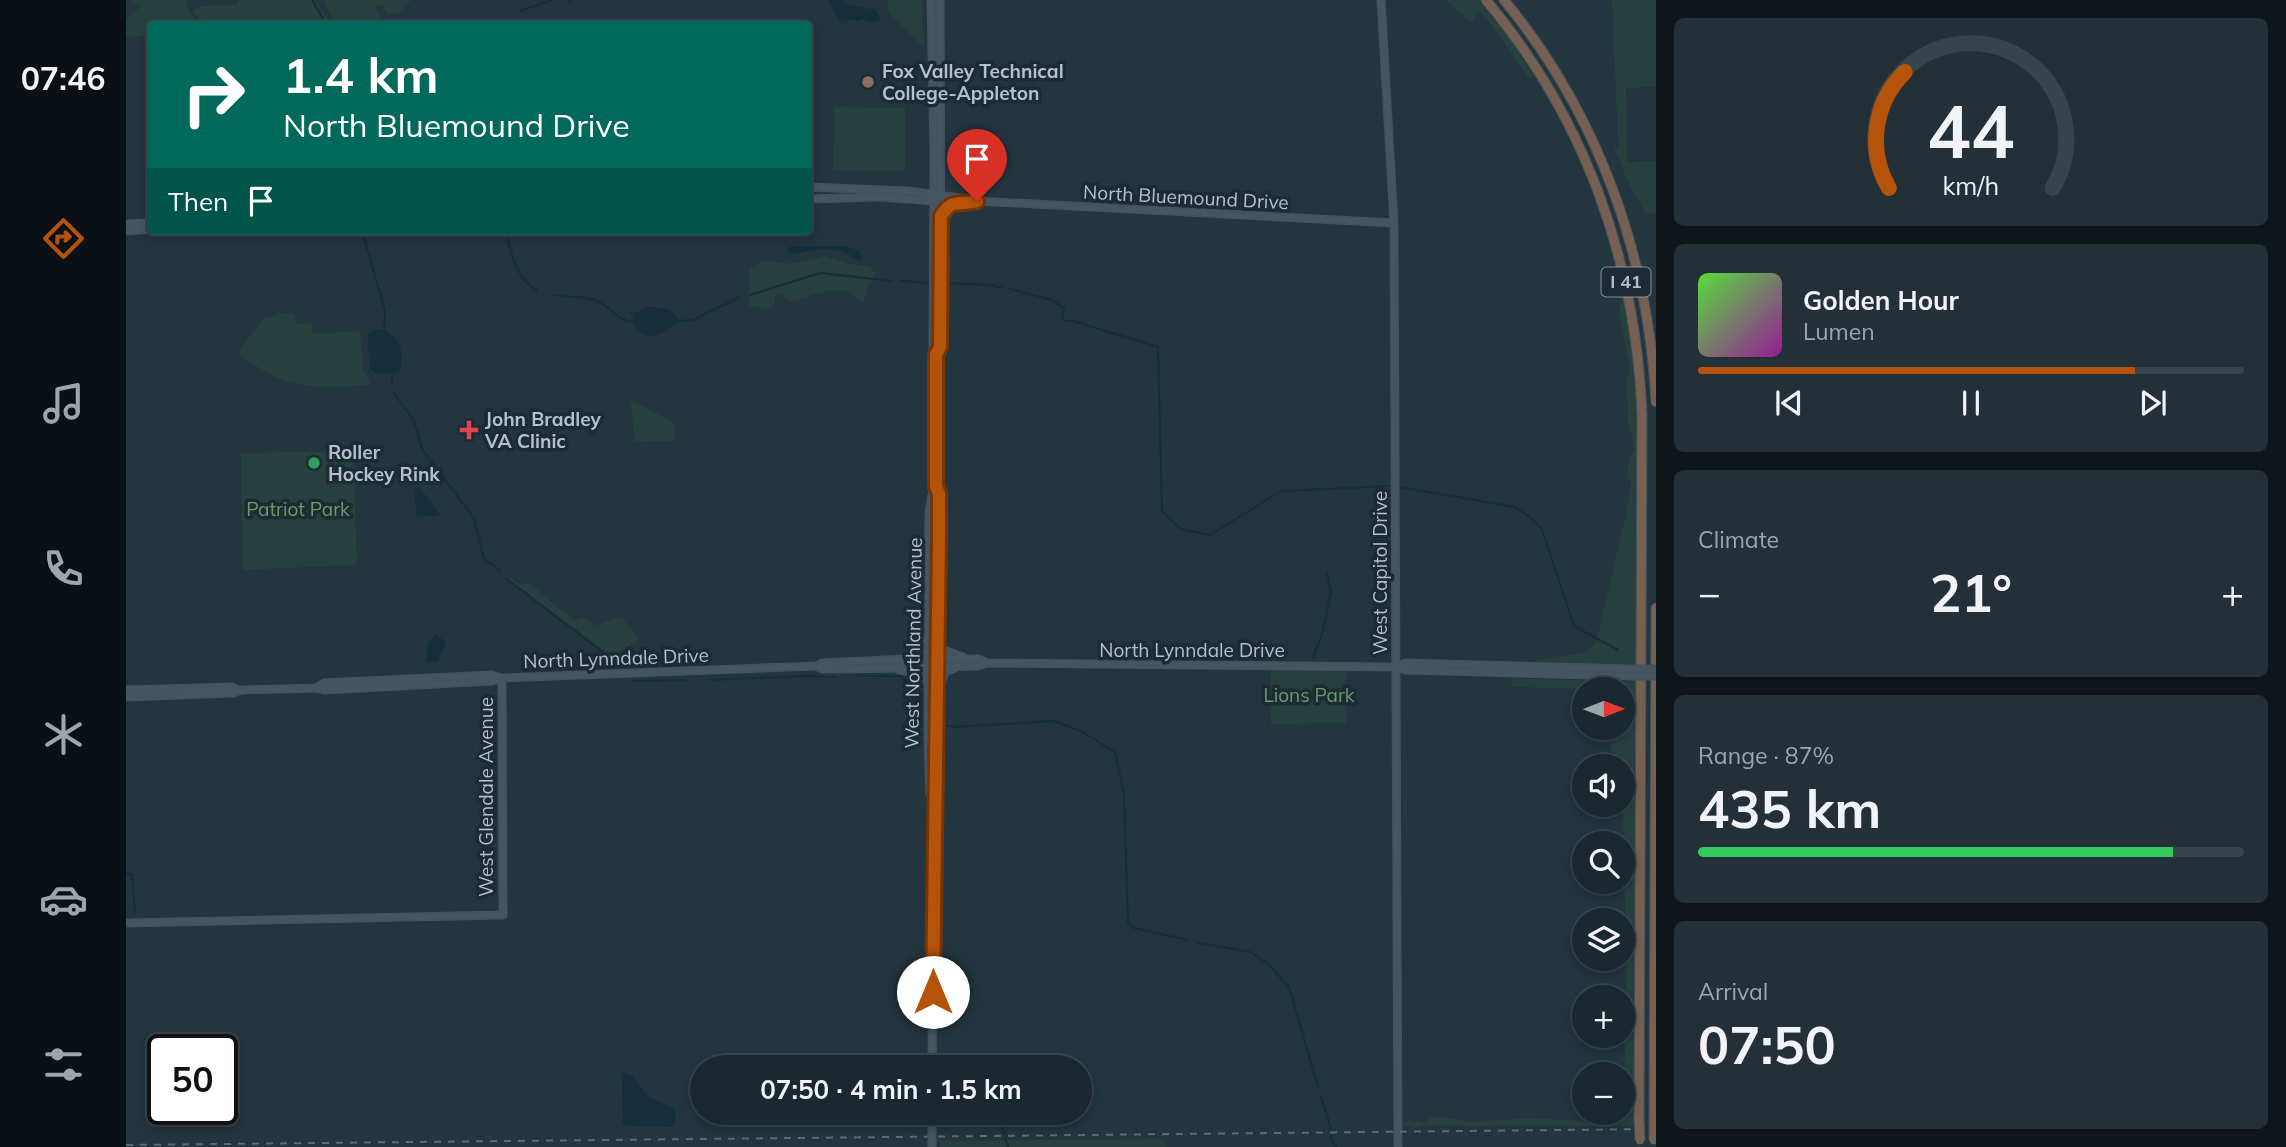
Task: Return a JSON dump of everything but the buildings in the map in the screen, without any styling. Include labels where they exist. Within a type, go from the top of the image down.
[{"type":"highway","name":"I 41","points":[[1486,0],[1542,76],[1584,155],[1619,250],[1635,327],[1642,415],[1640,1144]]},
{"type":"highway","name":"I 41","points":[[1504,0],[1546,56],[1574,102],[1615,194],[1631,241],[1645,298],[1656,402]]},
{"type":"highway","points":[[1654,1144],[1656,608]]},
{"type":"main road","name":"West Northland Avenue","points":[[931,0],[934,177],[941,216],[940,347],[936,355]]},
{"type":"main road","name":"West Northland Avenue","points":[[932,1055],[939,509],[936,486],[936,355],[933,347],[940,0]]},
{"type":"main road","name":"West Capitol Drive","points":[[1381,0],[1394,223],[1398,1147]]},
{"type":"main road","points":[[908,191],[926,188],[934,177]]},
{"type":"main road","name":"North Bluemound Drive","points":[[812,187],[908,191],[954,202],[1394,223]]},
{"type":"main road","name":"North Bluemound Drive","points":[[812,199],[880,197],[977,201]]},
{"type":"main road","points":[[941,216],[954,202]]},
{"type":"main road","points":[[126,224],[147,223]]},
{"type":"main road","points":[[126,231],[147,229]]},
{"type":"main road","name":"West Northland Avenue","points":[[934,799],[930,795],[928,757],[928,662],[930,536],[932,494],[936,486]]},
{"type":"main road","points":[[938,634],[944,650],[964,658]]},
{"type":"main road","points":[[911,659],[921,653],[929,637]]},
{"type":"main road","name":"North Lynndale Drive","points":[[126,697],[233,693],[238,690],[325,690],[490,681],[502,678],[816,666],[885,667],[964,658],[988,663]]},
{"type":"main road","name":"North Lynndale Drive","points":[[816,666],[822,663],[911,659],[928,662]]},
{"type":"main road","name":"North Lynndale Drive","points":[[938,662],[958,666],[988,663],[1396,667],[1405,670],[1631,672],[1656,669]]},
{"type":"main road","points":[[937,713],[940,708],[942,677],[947,671],[958,666]]},
{"type":"main road","points":[[885,667],[889,670],[918,673],[928,683]]},
{"type":"main road","name":"North Lynndale Drive","points":[[1631,672],[1656,676]]},
{"type":"main road","name":"West Glendale Avenue","points":[[126,923],[503,915],[502,678]]},
{"type":"main road","name":"North Lynndale Drive","points":[[126,690],[233,687],[238,690]]},
{"type":"main road","points":[[932,1125],[932,1147]]},
{"type":"green space","points":[[131,0],[155,0],[155,6],[156,0],[187,0],[187,8],[196,21],[147,21],[147,36],[126,37],[126,19],[139,8]]},
{"type":"green space","points":[[239,0],[315,0],[329,21],[203,21],[192,12],[200,6],[236,5]]},
{"type":"green space","points":[[324,0],[411,0],[397,15],[387,13],[382,4],[375,6],[380,17],[378,21],[337,21]]},
{"type":"green space","points":[[888,0],[922,0],[924,48],[889,13]]},
{"type":"green space","points":[[1446,0],[1478,0],[1511,39],[1534,77],[1528,77],[1488,20],[1478,12],[1472,23]]},
{"type":"green space","points":[[1612,0],[1656,0],[1656,87],[1626,88],[1627,162],[1656,161],[1656,214],[1646,214],[1631,189],[1614,148],[1618,147]]},
{"type":"green space","points":[[834,107],[905,108],[905,171],[833,170]]},
{"type":"green space","points":[[1609,242],[1627,311],[1637,395],[1637,665],[1535,665],[1535,660],[1585,653],[1596,643],[1627,510],[1631,481],[1627,478],[1629,458],[1634,451],[1628,427],[1627,378],[1630,369],[1620,315],[1619,287]]},
{"type":"green space","points":[[824,256],[849,264],[869,266],[876,273],[868,284],[863,303],[849,293],[838,290],[789,301],[776,294],[774,304],[770,308],[749,307],[749,268],[769,261],[798,263]]},
{"type":"green space","points":[[277,313],[294,313],[296,324],[311,323],[313,334],[360,331],[363,369],[371,385],[323,387],[299,384],[276,377],[242,358],[240,349],[264,318],[271,318]]},
{"type":"green space","points":[[631,400],[674,423],[675,441],[634,442]]},
{"type":"green space","name":"Patriot Park","points":[[353,451],[357,565],[244,570],[241,453]]},
{"type":"green space","points":[[509,576],[519,585],[529,583],[574,620],[584,617],[593,625],[623,617],[638,641],[616,655],[610,655],[508,580]]},
{"type":"green space","name":"Lions Park","points":[[1271,666],[1356,667],[1346,673],[1346,723],[1271,724]]},
{"type":"green space","points":[[1512,678],[1572,680],[1572,689],[1512,687]]},
{"type":"green space","points":[[1637,682],[1635,1126],[1413,1128],[1404,1124],[1408,1120],[1426,1123],[1430,1118],[1438,1116],[1468,1122],[1529,1118],[1572,1120],[1572,1125],[1635,1125],[1635,1062],[1624,1062],[1625,1048],[1635,1048],[1635,985],[1627,985],[1626,971],[1635,971],[1635,908],[1625,908],[1625,894],[1635,894],[1635,831],[1623,831],[1623,817],[1635,817],[1635,754],[1612,754],[1610,740],[1635,740]]},
{"type":"green space","points":[[1161,1139],[1168,1147],[940,1147],[941,1141]]},
{"type":"water","points":[[828,0],[842,0],[847,5],[876,10],[880,20],[870,22],[849,19],[847,23],[841,24]]},
{"type":"water","points":[[791,246],[847,246],[861,252],[861,260],[841,251],[827,249],[789,255]]},
{"type":"water","points":[[648,307],[666,309],[679,321],[654,336],[644,335],[634,326],[633,315],[629,312]]},
{"type":"water","points":[[379,329],[392,335],[400,345],[402,358],[399,372],[377,374],[370,369],[369,333]]},
{"type":"water","points":[[418,487],[440,515],[419,517],[416,514],[415,491]]},
{"type":"water","points":[[436,635],[446,642],[438,662],[427,663],[428,643]]},
{"type":"water","points":[[622,1074],[630,1074],[649,1097],[673,1108],[676,1116],[673,1127],[623,1124]]},
{"type":"waterway","points":[[312,0],[324,21]]},
{"type":"waterway","points":[[520,11],[552,0]]},
{"type":"waterway","points":[[363,235],[385,311],[384,333]]},
{"type":"waterway","points":[[506,235],[519,272],[537,290]]},
{"type":"waterway","points":[[750,295],[820,273],[892,281]]},
{"type":"waterway","points":[[901,281],[930,283]]},
{"type":"waterway","points":[[945,283],[1003,288]]},
{"type":"waterway","points":[[1010,289],[1052,300],[1064,308],[1062,318],[1066,321],[1158,347],[1162,511],[1181,529],[1210,535],[1281,491],[1391,486]]},
{"type":"waterway","points":[[554,295],[595,300],[623,319],[634,322]]},
{"type":"waterway","points":[[678,321],[693,320],[738,298]]},
{"type":"waterway","points":[[392,372],[392,381]]},
{"type":"waterway","points":[[394,393],[414,421],[422,449],[474,518],[484,559],[500,570]]},
{"type":"waterway","points":[[1399,487],[1515,507],[1532,519],[1542,529],[1574,626],[1618,650]]},
{"type":"waterway","points":[[1313,658],[1323,631],[1331,592],[1327,573]]},
{"type":"waterway","points":[[507,579],[616,662]]},
{"type":"waterway","points":[[858,676],[901,676],[917,692],[918,713],[923,720]]},
{"type":"waterway","points":[[709,680],[837,677]]},
{"type":"waterway","points":[[632,681],[685,680]]},
{"type":"waterway","points":[[943,725],[953,727],[1054,721],[1081,731],[1115,752],[1124,794],[1128,923],[1134,928],[1188,940]]},
{"type":"waterway","points":[[126,873],[132,875],[135,913]]},
{"type":"waterway","points":[[1198,943],[1251,952],[1268,964],[1289,987],[1318,1087]]},
{"type":"waterway","points":[[1321,1097],[1330,1125],[1331,1138],[1336,1147]]},
{"type":"waterway","points":[[1000,1125],[1005,1134]]},
{"type":"waterway","points":[[1005,1138],[1008,1147]]},
{"type":"railway","points":[[126,1145],[1656,1129]]},
{"type":"place","name":"Fox Valley Technical College-Appleton","points":[[868,82]]},
{"type":"place","name":"John Bradley VA Clinic","points":[[469,430]]},
{"type":"place","name":"Roller Hockey Rink","points":[[314,463]]},
{"type":"route","points":[[933,992],[939,537],[939,494],[936,486],[936,355],[940,347],[941,216],[954,202],[977,201]]}]
